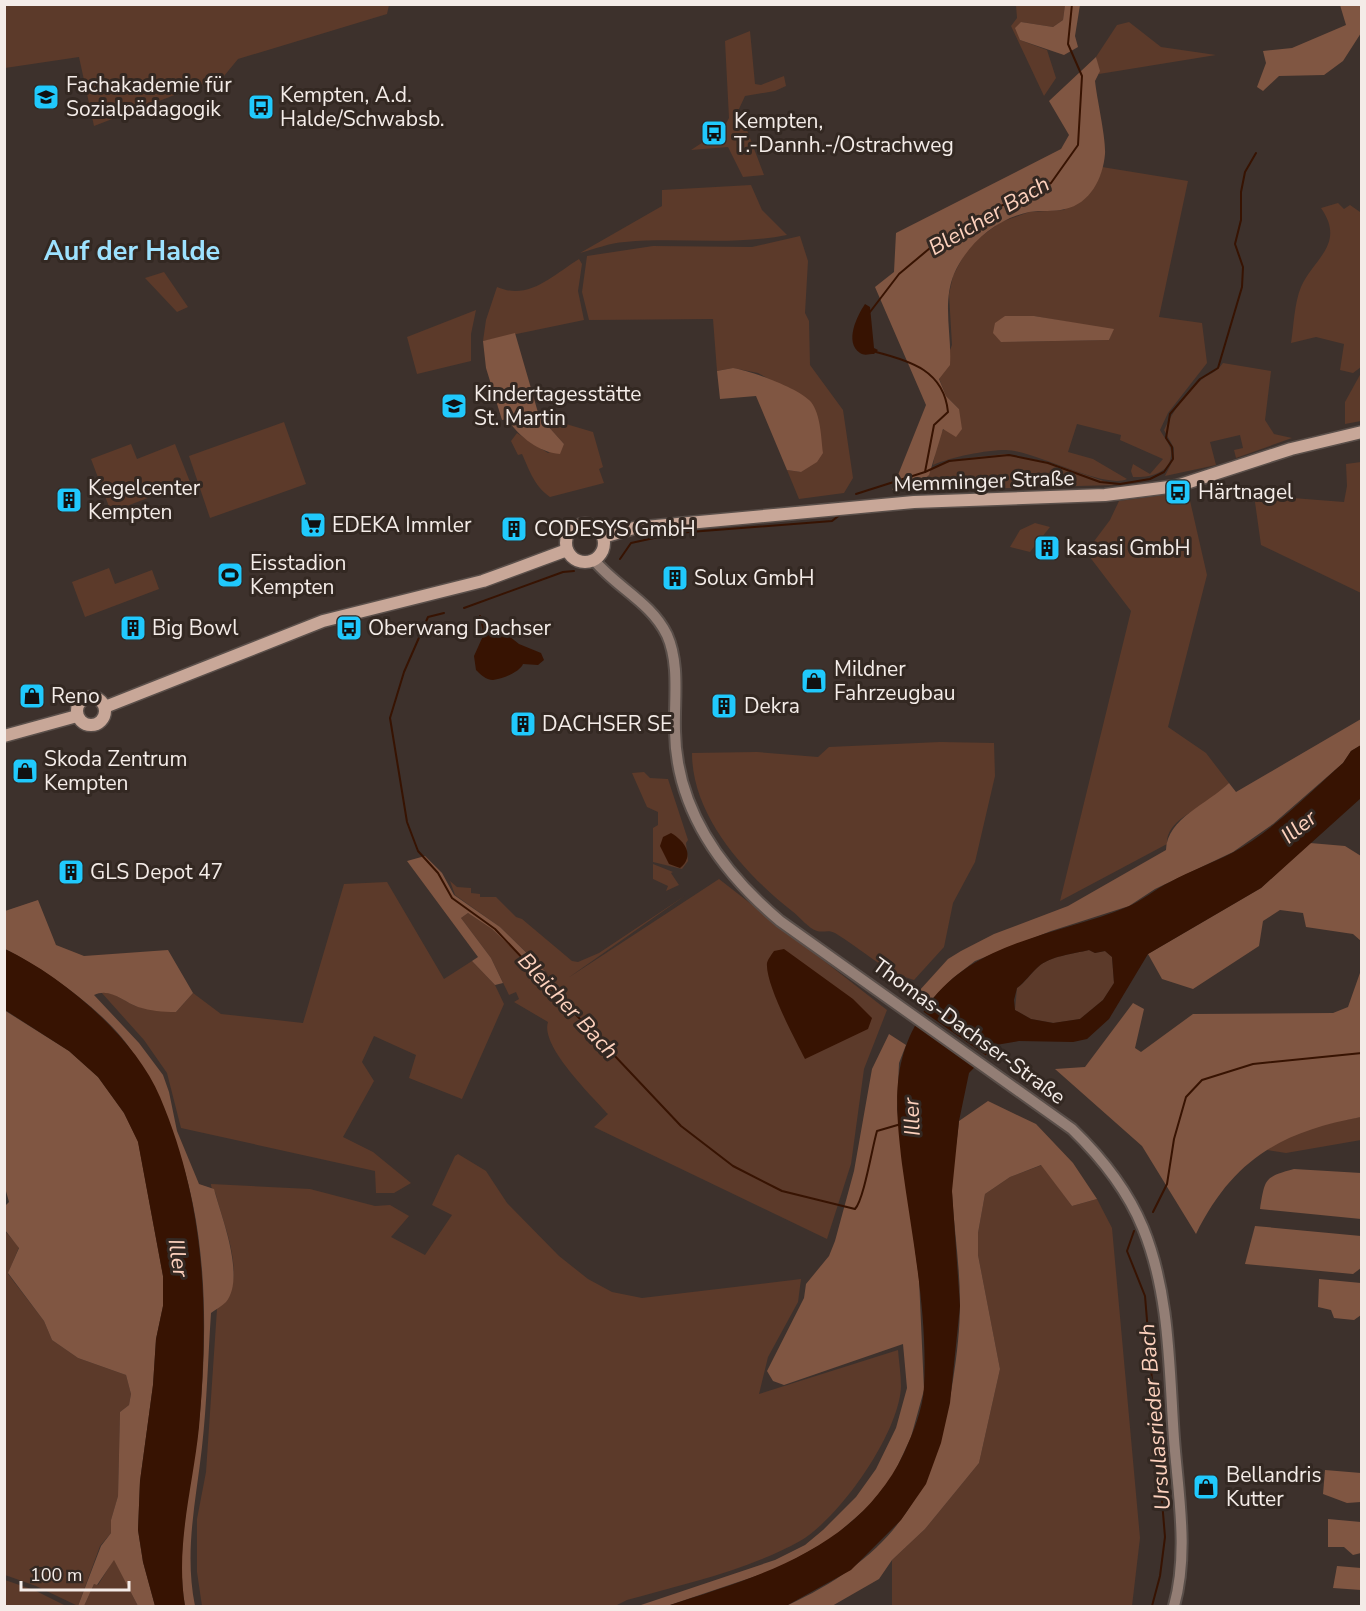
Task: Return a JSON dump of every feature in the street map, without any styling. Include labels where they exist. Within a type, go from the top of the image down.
[{"type":"main road","name":"Memminger Straße","points":[[603,537],[634,528],[851,507],[1105,495],[1177,486],[1291,449],[1362,432]]},
{"type":"main road","points":[[589,525],[600,532],[603,537],[602,550],[594,560],[588,562],[575,560],[567,550],[568,534],[576,526],[589,525]]},
{"type":"main road","points":[[105,706],[323,621],[483,581],[567,550]]},
{"type":"main road","points":[[77,716],[80,702],[87,698],[98,699],[105,706]]},
{"type":"main road","points":[[77,716],[86,725],[97,724],[104,717],[105,706]]},
{"type":"main road","points":[[4,736],[77,716]]},
{"type":"street","name":"Thomas-Dachser-Straße","points":[[594,560],[653,613],[668,637],[674,672],[677,766],[691,809],[723,865],[757,902],[780,921],[1072,1129],[1107,1167],[1126,1193],[1143,1227],[1156,1266],[1163,1305],[1180,1524],[1180,1577],[1174,1606]]},
{"type":"shaded area","points":[[5,4],[389,5],[387,14],[238,59],[224,76],[94,126],[79,57],[5,68]]},
{"type":"shaded area","points":[[1016,5],[1065,5],[1063,20],[1053,27],[1021,22],[1020,40],[1047,50],[1056,78],[1044,96],[1011,26],[1017,18]]},
{"type":"shaded area","points":[[1065,5],[1080,5],[1075,36],[1078,47],[1064,55],[1020,40],[1015,28],[1021,22],[1053,27],[1063,20]]},
{"type":"shaded area","points":[[1340,5],[1361,5],[1361,33],[1343,61],[1324,75],[1279,76],[1263,91],[1257,87],[1266,63],[1263,51],[1292,48],[1346,25]]},
{"type":"shaded area","points":[[1129,22],[1161,47],[1216,55],[1099,74],[1096,57],[1117,25]]},
{"type":"shaded area","points":[[750,31],[755,84],[761,85],[784,76],[786,86],[775,91],[745,96],[739,109],[764,175],[743,177],[728,147],[691,150],[723,129],[729,118],[725,41]]},
{"type":"shaded area","points":[[1096,57],[1100,71],[1095,81],[1105,147],[1104,163],[1098,181],[1088,196],[1074,206],[1060,210],[1029,212],[1005,220],[984,234],[960,263],[950,285],[948,308],[950,365],[939,379],[946,396],[959,409],[962,429],[956,437],[943,429],[929,475],[908,491],[892,490],[926,405],[875,287],[894,272],[896,233],[1061,149],[1069,135],[1049,101]]},
{"type":"shaded area","points":[[1102,167],[1188,181],[1159,317],[1202,323],[1207,363],[1168,413],[1160,430],[1171,451],[1168,464],[1159,473],[1133,477],[1131,471],[1133,464],[1150,474],[1163,459],[1120,440],[1121,435],[1077,424],[1068,452],[1093,459],[1127,479],[1117,481],[1103,479],[1019,452],[1006,450],[969,454],[933,465],[938,437],[959,409],[946,396],[939,378],[952,345],[949,294],[953,276],[965,253],[979,238],[1001,222],[1029,212],[1064,210],[1100,175]],"holes":[[[1005,316],[1034,316],[1113,330],[1109,340],[1001,342]]]},
{"type":"shaded area","points":[[751,185],[762,210],[787,235],[726,241],[625,242],[580,253],[662,206],[662,190]]},
{"type":"shaded area","points":[[1338,203],[1344,209],[1350,205],[1360,212],[1361,223],[1361,367],[1353,373],[1340,370],[1344,344],[1316,337],[1291,343],[1301,287],[1329,241],[1328,221],[1321,208]]},
{"type":"shaded area","points":[[800,236],[808,261],[805,313],[809,321],[810,365],[843,410],[853,478],[844,493],[799,499],[787,470],[801,472],[818,419],[810,402],[758,373],[733,368],[717,371],[713,319],[589,320],[582,292],[587,256],[653,246],[752,247]]},
{"type":"shaded area","points":[[579,259],[582,264],[578,291],[584,320],[483,341],[486,320],[497,287],[520,291],[530,289],[550,279]]},
{"type":"shaded area","points":[[164,272],[188,307],[177,312],[145,278]]},
{"type":"shaded area","points":[[476,310],[471,334],[471,361],[417,374],[407,337]]},
{"type":"shaded area","points":[[1005,316],[1034,316],[1114,329],[1109,340],[1001,342],[993,333],[995,323]]},
{"type":"shaded area","points":[[515,333],[539,416],[564,444],[560,454],[537,447],[523,437],[507,419],[502,420],[486,368],[483,341]]},
{"type":"shaded area","points":[[1223,363],[1271,371],[1265,420],[1274,434],[1292,438],[1236,458],[1234,450],[1243,448],[1240,435],[1210,442],[1216,465],[1165,476],[1174,458],[1174,448],[1164,430],[1167,423],[1190,390]]},
{"type":"shaded area","points":[[733,368],[786,386],[811,402],[819,420],[823,453],[817,462],[801,472],[787,470],[756,396],[720,399],[717,371]]},
{"type":"shaded area","points":[[1361,373],[1361,421],[1345,424],[1345,402]]},
{"type":"shaded area","points":[[539,416],[593,432],[603,467],[599,469],[604,483],[550,497],[544,493],[522,454],[518,455],[511,441],[517,433],[548,453],[564,444]]},
{"type":"shaded area","points":[[284,422],[306,484],[210,518],[189,456]]},
{"type":"shaded area","points":[[131,444],[137,459],[175,444],[190,482],[111,512],[91,459]]},
{"type":"shaded area","points":[[1005,454],[1048,462],[1115,485],[908,491],[933,469],[944,464],[961,459]]},
{"type":"shaded area","points":[[1362,462],[1361,593],[1261,545],[1254,495],[1344,502],[1347,486],[1346,464]]},
{"type":"shaded area","points":[[1188,492],[1207,575],[1168,727],[1206,753],[1229,783],[1214,797],[1183,817],[1171,829],[1167,844],[1060,901],[1131,611],[1086,552],[1110,520],[1119,501]]},
{"type":"shaded area","points":[[1035,523],[1050,527],[1030,552],[1010,547],[1020,530]]},
{"type":"shaded area","points":[[109,568],[115,584],[152,570],[159,589],[85,617],[72,582]]},
{"type":"shaded area","points":[[1361,719],[1361,745],[1351,751],[1343,763],[1273,824],[1233,852],[1155,889],[1129,906],[1051,931],[975,961],[953,978],[930,1001],[919,991],[948,959],[961,951],[994,934],[1068,906],[1166,850],[1173,829],[1181,820],[1229,783],[1236,792]]},
{"type":"shaded area","points":[[940,742],[994,743],[995,776],[975,862],[953,903],[944,947],[914,980],[883,966],[835,933],[811,928],[774,896],[724,842],[701,799],[694,776],[692,753],[757,752],[818,757],[829,747]]},
{"type":"shaded area","points":[[644,772],[650,778],[668,779],[688,840],[686,843],[688,861],[682,869],[653,862],[653,828],[658,825],[658,812],[647,807],[632,773]]},
{"type":"shaded area","points":[[1310,843],[1345,846],[1361,856],[1361,941],[1353,934],[1306,927],[1303,913],[1280,910],[1263,921],[1259,946],[1193,989],[1162,979],[1148,954],[1261,888]]},
{"type":"shaded area","points":[[425,856],[442,873],[454,895],[500,927],[545,971],[534,969],[492,929],[468,913],[461,918],[491,958],[503,983],[495,985],[472,961],[478,957],[407,861]]},
{"type":"shaded area","points":[[653,864],[673,872],[671,873],[679,885],[666,891],[668,886],[653,879]]},
{"type":"shaded area","points":[[719,879],[887,1010],[864,1069],[851,1164],[827,1239],[594,1127],[608,1114],[559,1057],[548,1032],[548,1022],[514,1002],[519,999],[516,992],[509,995],[491,958],[461,918],[468,913],[492,929],[534,969],[545,971],[559,984],[500,927],[455,895],[450,881],[457,887],[471,888],[471,893],[480,894],[480,897],[496,897],[516,917],[522,919],[572,961],[578,962],[599,953],[686,895],[568,978]]},
{"type":"shaded area","points":[[387,882],[444,979],[472,961],[495,985],[504,1004],[462,1099],[409,1078],[416,1055],[374,1036],[362,1062],[374,1081],[343,1137],[373,1152],[411,1183],[394,1193],[376,1193],[375,1171],[181,1128],[167,1073],[144,1040],[101,992],[113,994],[135,1006],[176,1012],[193,993],[221,1014],[303,1023],[344,884]]},
{"type":"shaded area","points":[[38,900],[56,945],[84,956],[168,950],[193,993],[176,1012],[143,1008],[111,994],[94,995],[139,1043],[163,1075],[177,1131],[199,1184],[214,1189],[233,1262],[232,1291],[226,1302],[211,1313],[204,1430],[191,1546],[195,1606],[185,1606],[182,1582],[183,1534],[203,1379],[204,1308],[199,1238],[193,1203],[173,1136],[131,1050],[106,1021],[74,993],[5,949],[5,911]]},
{"type":"shaded area","points":[[1089,950],[1095,953],[1105,951],[1112,957],[1114,983],[1103,1000],[1080,1019],[1054,1023],[1031,1019],[1015,1010],[1017,988],[1038,967],[1055,958]]},
{"type":"shaded area","points":[[1361,970],[1361,1117],[1307,1131],[1262,1153],[1226,1186],[1210,1208],[1196,1234],[1142,1146],[1055,1069],[1085,1067],[1133,1003],[1144,1009],[1135,1048],[1141,1052],[1193,1014],[1333,1013],[1348,1007]]},
{"type":"shaded area","points":[[4,1010],[69,1051],[98,1077],[124,1113],[138,1141],[163,1276],[163,1306],[156,1339],[153,1385],[140,1481],[138,1530],[143,1562],[155,1606],[138,1606],[114,1560],[97,1585],[94,1584],[84,1606],[78,1606],[101,1546],[111,1533],[111,1520],[118,1496],[120,1412],[129,1405],[131,1394],[126,1375],[78,1358],[52,1340],[44,1321],[8,1273],[19,1248],[5,1230],[5,1206],[9,1202],[4,1184]]},
{"type":"shaded area","points":[[889,1034],[906,1045],[899,1063],[897,1109],[919,1279],[924,1390],[911,1437],[892,1478],[868,1507],[831,1539],[777,1569],[667,1606],[638,1606],[775,1560],[805,1545],[856,1497],[876,1469],[896,1428],[907,1388],[903,1344],[784,1385],[773,1381],[767,1371],[804,1298],[806,1284],[829,1256],[835,1241],[854,1171],[872,1069]]},
{"type":"shaded area","points":[[988,1101],[1036,1124],[1073,1163],[1097,1199],[1072,1206],[1041,1165],[1010,1177],[985,1194],[978,1233],[978,1255],[1000,1369],[979,1463],[925,1529],[892,1560],[879,1579],[832,1606],[786,1606],[823,1587],[854,1566],[880,1543],[902,1518],[920,1489],[934,1457],[945,1420],[953,1380],[959,1332],[960,1289],[952,1184],[959,1121]]},
{"type":"shaded area","points":[[1361,1117],[1361,1140],[1286,1153],[1267,1150],[1300,1132]]},
{"type":"shaded area","points":[[458,1154],[486,1171],[507,1203],[559,1256],[588,1279],[612,1292],[642,1298],[801,1279],[798,1302],[768,1357],[759,1394],[898,1350],[901,1387],[898,1406],[879,1450],[865,1473],[832,1514],[816,1530],[800,1541],[737,1568],[627,1600],[615,1606],[202,1606],[197,1572],[197,1519],[206,1472],[217,1309],[227,1298],[234,1270],[229,1239],[211,1184],[310,1189],[375,1206],[390,1205],[409,1216],[391,1237],[425,1255],[452,1215],[432,1205]]},
{"type":"shaded area","points":[[1042,1165],[1072,1206],[1097,1199],[1112,1228],[1140,1538],[1132,1606],[892,1606],[892,1560],[925,1529],[979,1463],[1000,1369],[978,1255],[978,1233],[985,1194],[1010,1177]]},
{"type":"shaded area","points":[[1294,1169],[1361,1173],[1361,1219],[1260,1209],[1265,1185],[1271,1177]]},
{"type":"shaded area","points":[[1255,1226],[1361,1236],[1361,1268],[1353,1274],[1245,1264]]},
{"type":"shaded area","points":[[4,1230],[19,1247],[8,1274],[44,1321],[52,1340],[78,1358],[126,1375],[131,1394],[129,1405],[120,1412],[118,1496],[111,1520],[111,1533],[100,1546],[78,1606],[36,1586],[5,1575]]},
{"type":"shaded area","points":[[1319,1279],[1361,1283],[1361,1315],[1354,1320],[1334,1318],[1331,1310],[1318,1307]]},
{"type":"shaded area","points":[[1325,1470],[1361,1473],[1361,1502],[1347,1503],[1323,1494]]},
{"type":"shaded area","points":[[1328,1519],[1361,1522],[1361,1553],[1353,1555],[1344,1547],[1328,1547]]},
{"type":"shaded area","points":[[114,1559],[138,1606],[84,1606],[94,1584],[98,1585]]},
{"type":"shaded area","points":[[1337,1566],[1361,1568],[1361,1590],[1333,1588]]},
{"type":"shaded area","points":[[5,1580],[34,1590],[66,1606],[5,1606]]},
{"type":"water","points":[[865,304],[870,307],[874,348],[878,350],[874,354],[865,355],[855,348],[852,336]]},
{"type":"water","points":[[493,632],[504,632],[519,644],[541,653],[544,660],[538,665],[523,664],[515,672],[501,678],[490,680],[486,678],[476,670],[474,656],[483,636]]},
{"type":"water","name":"Iller","points":[[1361,745],[1361,798],[1261,888],[1148,954],[1109,1019],[1087,1039],[1073,1042],[1019,1041],[996,1045],[969,1073],[959,1121],[952,1191],[960,1306],[950,1403],[941,1443],[926,1484],[901,1520],[851,1570],[786,1606],[667,1606],[771,1570],[833,1536],[861,1513],[884,1486],[904,1453],[922,1404],[925,1359],[921,1303],[902,1164],[898,1121],[898,1081],[907,1042],[929,1004],[948,983],[970,966],[994,953],[1020,942],[1127,907],[1185,874],[1232,853],[1276,823],[1343,763],[1351,751]],"holes":[[[1089,950],[1095,953],[1105,951],[1112,957],[1114,983],[1103,1000],[1080,1019],[1053,1023],[1031,1019],[1015,1010],[1014,1000],[1017,988],[1043,963]]]},
{"type":"water","points":[[671,833],[684,844],[686,849],[687,859],[680,868],[669,864],[660,846],[663,837]]},
{"type":"water","name":"Iller","points":[[5,949],[50,975],[72,992],[115,1031],[133,1052],[149,1075],[160,1097],[187,1178],[200,1259],[204,1342],[199,1427],[183,1538],[182,1583],[185,1606],[155,1606],[143,1562],[138,1530],[140,1481],[153,1385],[156,1339],[163,1306],[163,1276],[138,1142],[124,1113],[98,1077],[69,1051],[5,1010]]},
{"type":"water","points":[[784,949],[853,999],[872,1018],[868,1029],[805,1059],[782,1011],[768,972],[769,958],[774,951]]},
{"type":"pier","points":[[921,1010],[988,1057],[977,1068],[912,1023]]},
{"type":"waterway","name":"Bleicher Bach","points":[[870,312],[899,274],[936,243],[992,210],[1051,183],[1078,145],[1082,76],[1068,44],[1072,4]]},
{"type":"waterway","points":[[925,472],[949,461],[1009,455],[1048,463],[1100,482],[1120,484],[1150,479],[1164,472],[1173,459],[1172,447],[1166,438],[1170,414],[1200,379],[1218,368],[1242,287],[1243,267],[1235,244],[1241,220],[1241,192],[1245,172],[1256,153]]},
{"type":"waterway","name":"Bleicher Bach","points":[[856,494],[925,472],[934,425],[948,412],[945,398],[933,377],[913,364],[876,352]]},
{"type":"waterway","name":"Bleicher Bach","points":[[620,559],[631,543],[677,533],[832,521],[841,514]]},
{"type":"waterway","name":"Bleicher Bach","points":[[464,608],[563,572],[574,571]]},
{"type":"waterway","name":"Bleicher Bach","points":[[444,613],[428,617],[404,672],[390,718],[407,822],[418,851],[438,873],[452,898],[495,929],[681,1126],[733,1166],[782,1191],[855,1209],[865,1184],[877,1131],[901,1124]]},
{"type":"waterway","points":[[480,616],[485,635]]},
{"type":"waterway","name":"Ursulasrieder Bach","points":[[1153,1212],[1167,1184],[1174,1139],[1186,1097],[1202,1080],[1253,1064],[1362,1053]]},
{"type":"waterway","name":"Ursulasrieder Bach","points":[[1134,1231],[1127,1251],[1145,1296],[1165,1537],[1160,1576],[1152,1606]]},
{"type":"place","name":"Fachakademie für Sozialpädagogik","points":[[46,97]]},
{"type":"place","name":"Kempten, A.d. Halde/Schwabsb.","points":[[261,107]]},
{"type":"place","name":"Kempten, T.-Dannh.-/Ostrachweg","points":[[714,133]]},
{"type":"place","name":"Kindertagesstätte St. Martin","points":[[454,406]]},
{"type":"place","name":"Härtnagel","points":[[1178,492]]},
{"type":"place","name":"Kegelcenter Kempten","points":[[69,500]]},
{"type":"place","name":"EDEKA Immler","points":[[313,525]]},
{"type":"place","name":"CODESYS GmbH","points":[[514,529]]},
{"type":"place","name":"kasasi GmbH","points":[[1047,548]]},
{"type":"place","name":"Eisstadion Kempten","points":[[230,575]]},
{"type":"place","name":"Solux GmbH","points":[[675,578]]},
{"type":"place","name":"Big Bowl","points":[[133,628]]},
{"type":"place","name":"Oberwang Dachser","points":[[349,628]]},
{"type":"place","name":"Mildner Fahrzeugbau","points":[[814,681]]},
{"type":"place","name":"Reno","points":[[32,696]]},
{"type":"place","name":"Dekra","points":[[724,706]]},
{"type":"place","name":"DACHSER SE","points":[[523,724]]},
{"type":"place","name":"Skoda Zentrum Kempten","points":[[25,771]]},
{"type":"place","name":"GLS Depot 47","points":[[71,872]]},
{"type":"place","name":"Bellandris Kutter","points":[[1206,1487]]},
{"type":"district","name":"Auf der Halde","points":[[132,251]]}]
